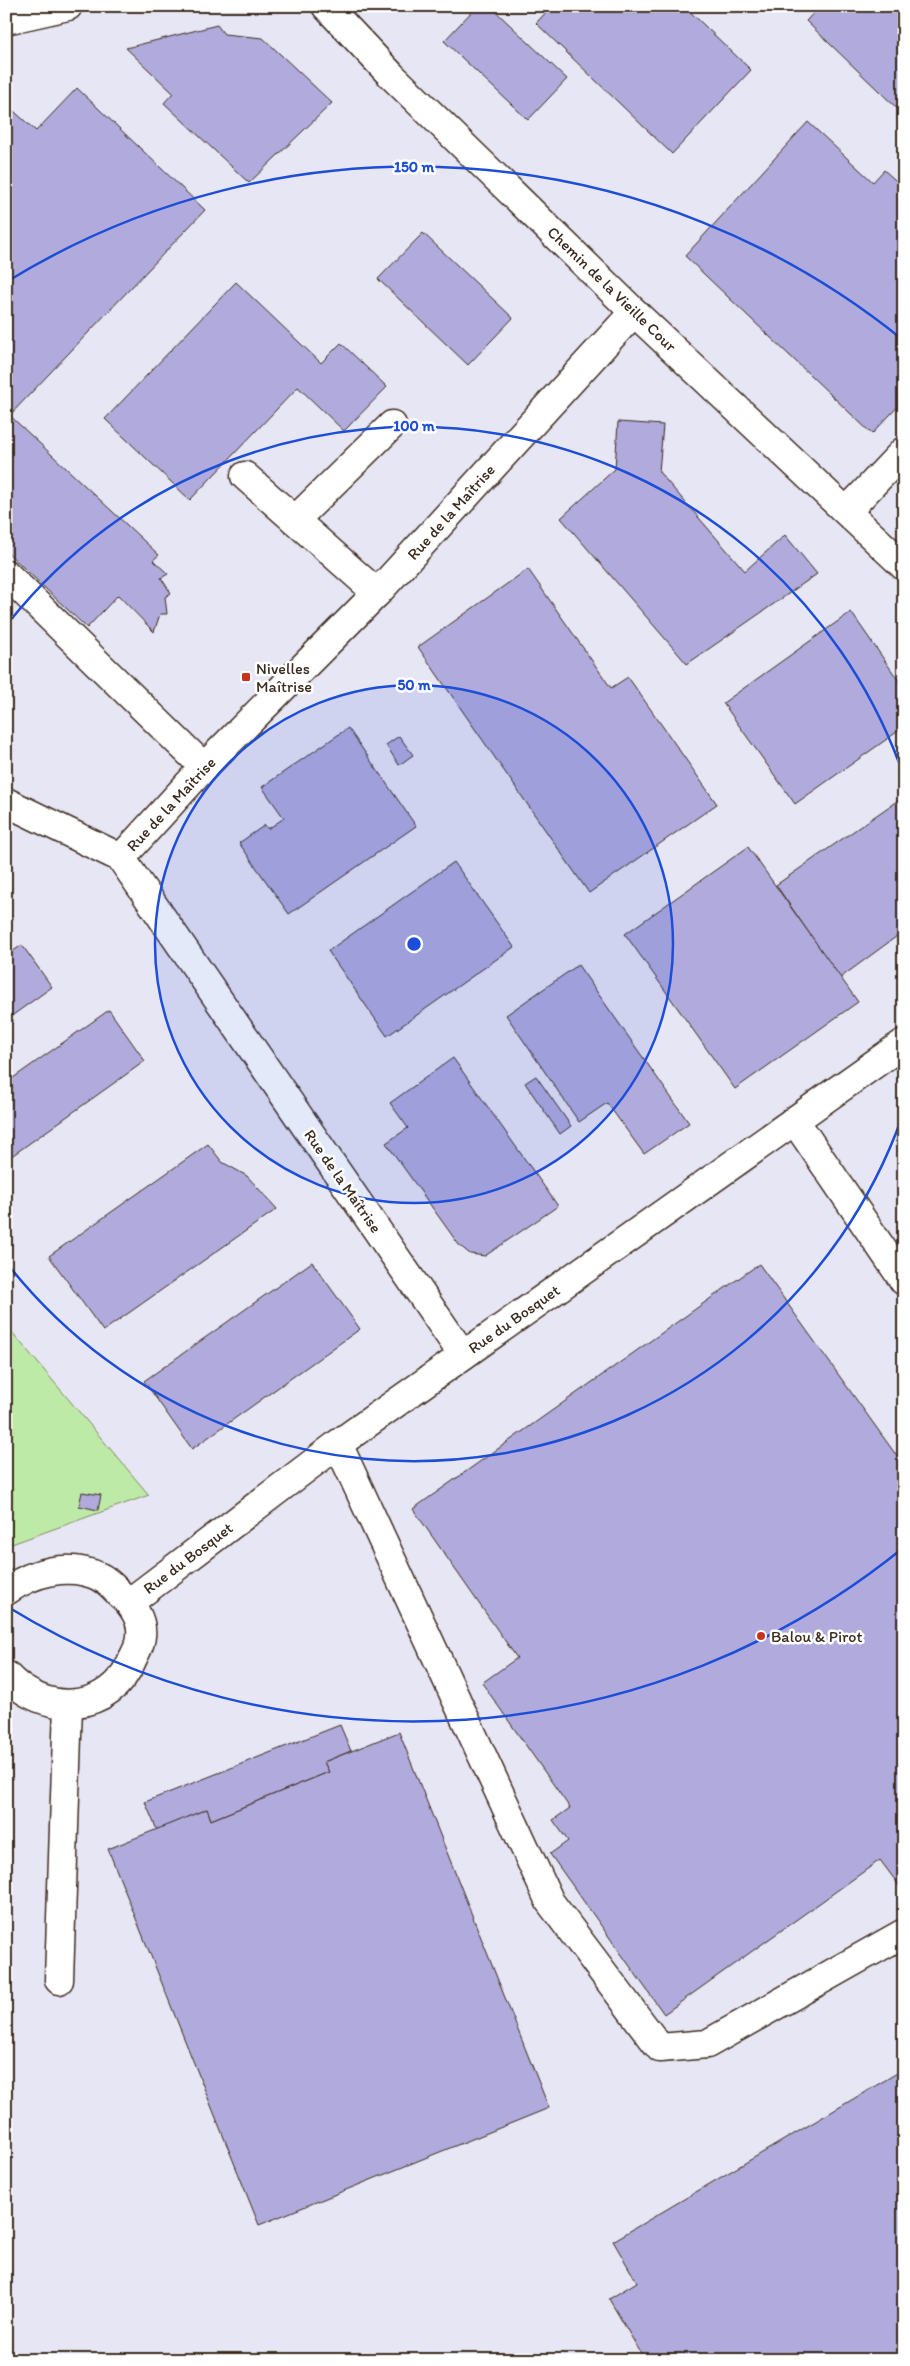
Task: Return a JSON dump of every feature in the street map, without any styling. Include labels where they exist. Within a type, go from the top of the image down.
[{"type":"street","points":[[6,20],[68,6]]},
{"type":"street","name":"Chemin de la Vieille Cour","points":[[326,6],[392,75],[634,312],[848,510],[904,566]]},
{"type":"street","name":"Rue de la Maîtrise","points":[[463,1355],[121,858],[204,768],[377,593],[634,312]]},
{"type":"street","points":[[295,520],[392,425]]},
{"type":"street","points":[[848,510],[904,451]]},
{"type":"street","points":[[244,476],[377,593]]},
{"type":"street","points":[[6,574],[204,768]]},
{"type":"street","points":[[6,802],[121,858]]},
{"type":"street","name":"Rue du Bosquet","points":[[130,1602],[338,1444],[904,1043]]},
{"type":"street","points":[[795,1121],[904,1281]]},
{"type":"street","points":[[338,1444],[550,1902],[660,2048],[707,2044],[904,1933]]},
{"type":"street","name":"Rue du Bosquet","points":[[6,1591],[32,1575],[56,1570],[78,1570],[100,1577],[130,1602],[137,1614],[142,1636],[127,1673],[108,1692],[94,1699],[68,1705],[42,1701],[18,1688],[6,1675]]},
{"type":"street","points":[[59,1980],[68,1705]]},
{"type":"shaded area","points":[[6,6],[904,6],[904,2360],[6,2360]]},
{"type":"green space","points":[[6,1325],[149,1495],[6,1546]]},
{"type":"building","points":[[477,6],[490,6],[567,79],[528,120],[444,41]]},
{"type":"building","points":[[552,6],[684,6],[751,70],[672,154],[536,23]]},
{"type":"building","points":[[820,6],[904,6],[904,115],[806,21]]},
{"type":"building","points":[[217,25],[224,34],[263,38],[332,103],[249,183],[164,103],[173,93],[126,48]]},
{"type":"building","points":[[77,88],[205,210],[10,415],[6,412],[6,104],[36,131]]},
{"type":"building","points":[[808,122],[873,182],[884,170],[904,188],[904,400],[872,434],[685,256]]},
{"type":"building","points":[[423,233],[513,318],[468,365],[378,279]]},
{"type":"building","points":[[236,282],[321,363],[341,343],[387,387],[344,431],[298,387],[190,500],[105,419]]},
{"type":"building","points":[[6,412],[159,555],[153,560],[168,574],[161,578],[171,593],[165,597],[167,614],[160,614],[154,632],[118,595],[87,628],[6,551]]},
{"type":"building","points":[[618,422],[663,425],[659,472],[745,571],[785,535],[817,574],[687,664],[561,518],[615,469]]},
{"type":"building","points":[[528,569],[611,688],[628,677],[717,804],[589,893],[418,647]]},
{"type":"building","points":[[851,612],[901,684],[904,683],[904,727],[795,804],[723,703]]},
{"type":"building","points":[[348,728],[416,826],[289,914],[239,843],[265,825],[268,829],[284,818],[262,787]]},
{"type":"building","points":[[399,736],[413,755],[399,765],[386,745]]},
{"type":"building","points":[[904,796],[904,931],[840,978],[776,885]]},
{"type":"building","points":[[748,847],[858,1002],[735,1089],[625,934]]},
{"type":"building","points":[[454,862],[514,947],[387,1036],[328,951]]},
{"type":"building","points":[[22,945],[52,987],[6,1020],[6,956]]},
{"type":"building","points":[[578,965],[689,1123],[644,1154],[607,1103],[579,1122],[506,1015]]},
{"type":"building","points":[[109,1010],[145,1061],[6,1160],[6,1083]]},
{"type":"building","points":[[453,1058],[558,1206],[485,1256],[470,1254],[459,1245],[386,1143],[408,1128],[390,1103]]},
{"type":"building","points":[[536,1076],[571,1126],[560,1134],[525,1083]]},
{"type":"building","points":[[208,1144],[222,1162],[247,1176],[277,1209],[103,1331],[49,1256]]},
{"type":"building","points":[[312,1262],[360,1329],[192,1449],[144,1381]]},
{"type":"building","points":[[759,1264],[904,1466],[904,1892],[880,1860],[664,2014],[550,1854],[568,1841],[553,1820],[570,1808],[482,1683],[517,1658],[413,1509]]},
{"type":"building","points":[[82,1492],[101,1495],[98,1510],[79,1506]]},
{"type":"building","points":[[340,1725],[351,1751],[324,1762],[329,1772],[211,1820],[207,1809],[157,1830],[145,1802]]},
{"type":"building","points":[[399,1732],[549,2108],[259,2225],[108,1849],[207,1809],[211,1820],[329,1772],[324,1762]]},
{"type":"building","points":[[904,2069],[904,2360],[645,2360],[609,2299],[637,2282],[613,2241]]},
{"type":"place","name":"Nivelles Maîtrise","points":[[246,677]]},
{"type":"place","name":"Balou & Pirot","points":[[761,1636]]}]
